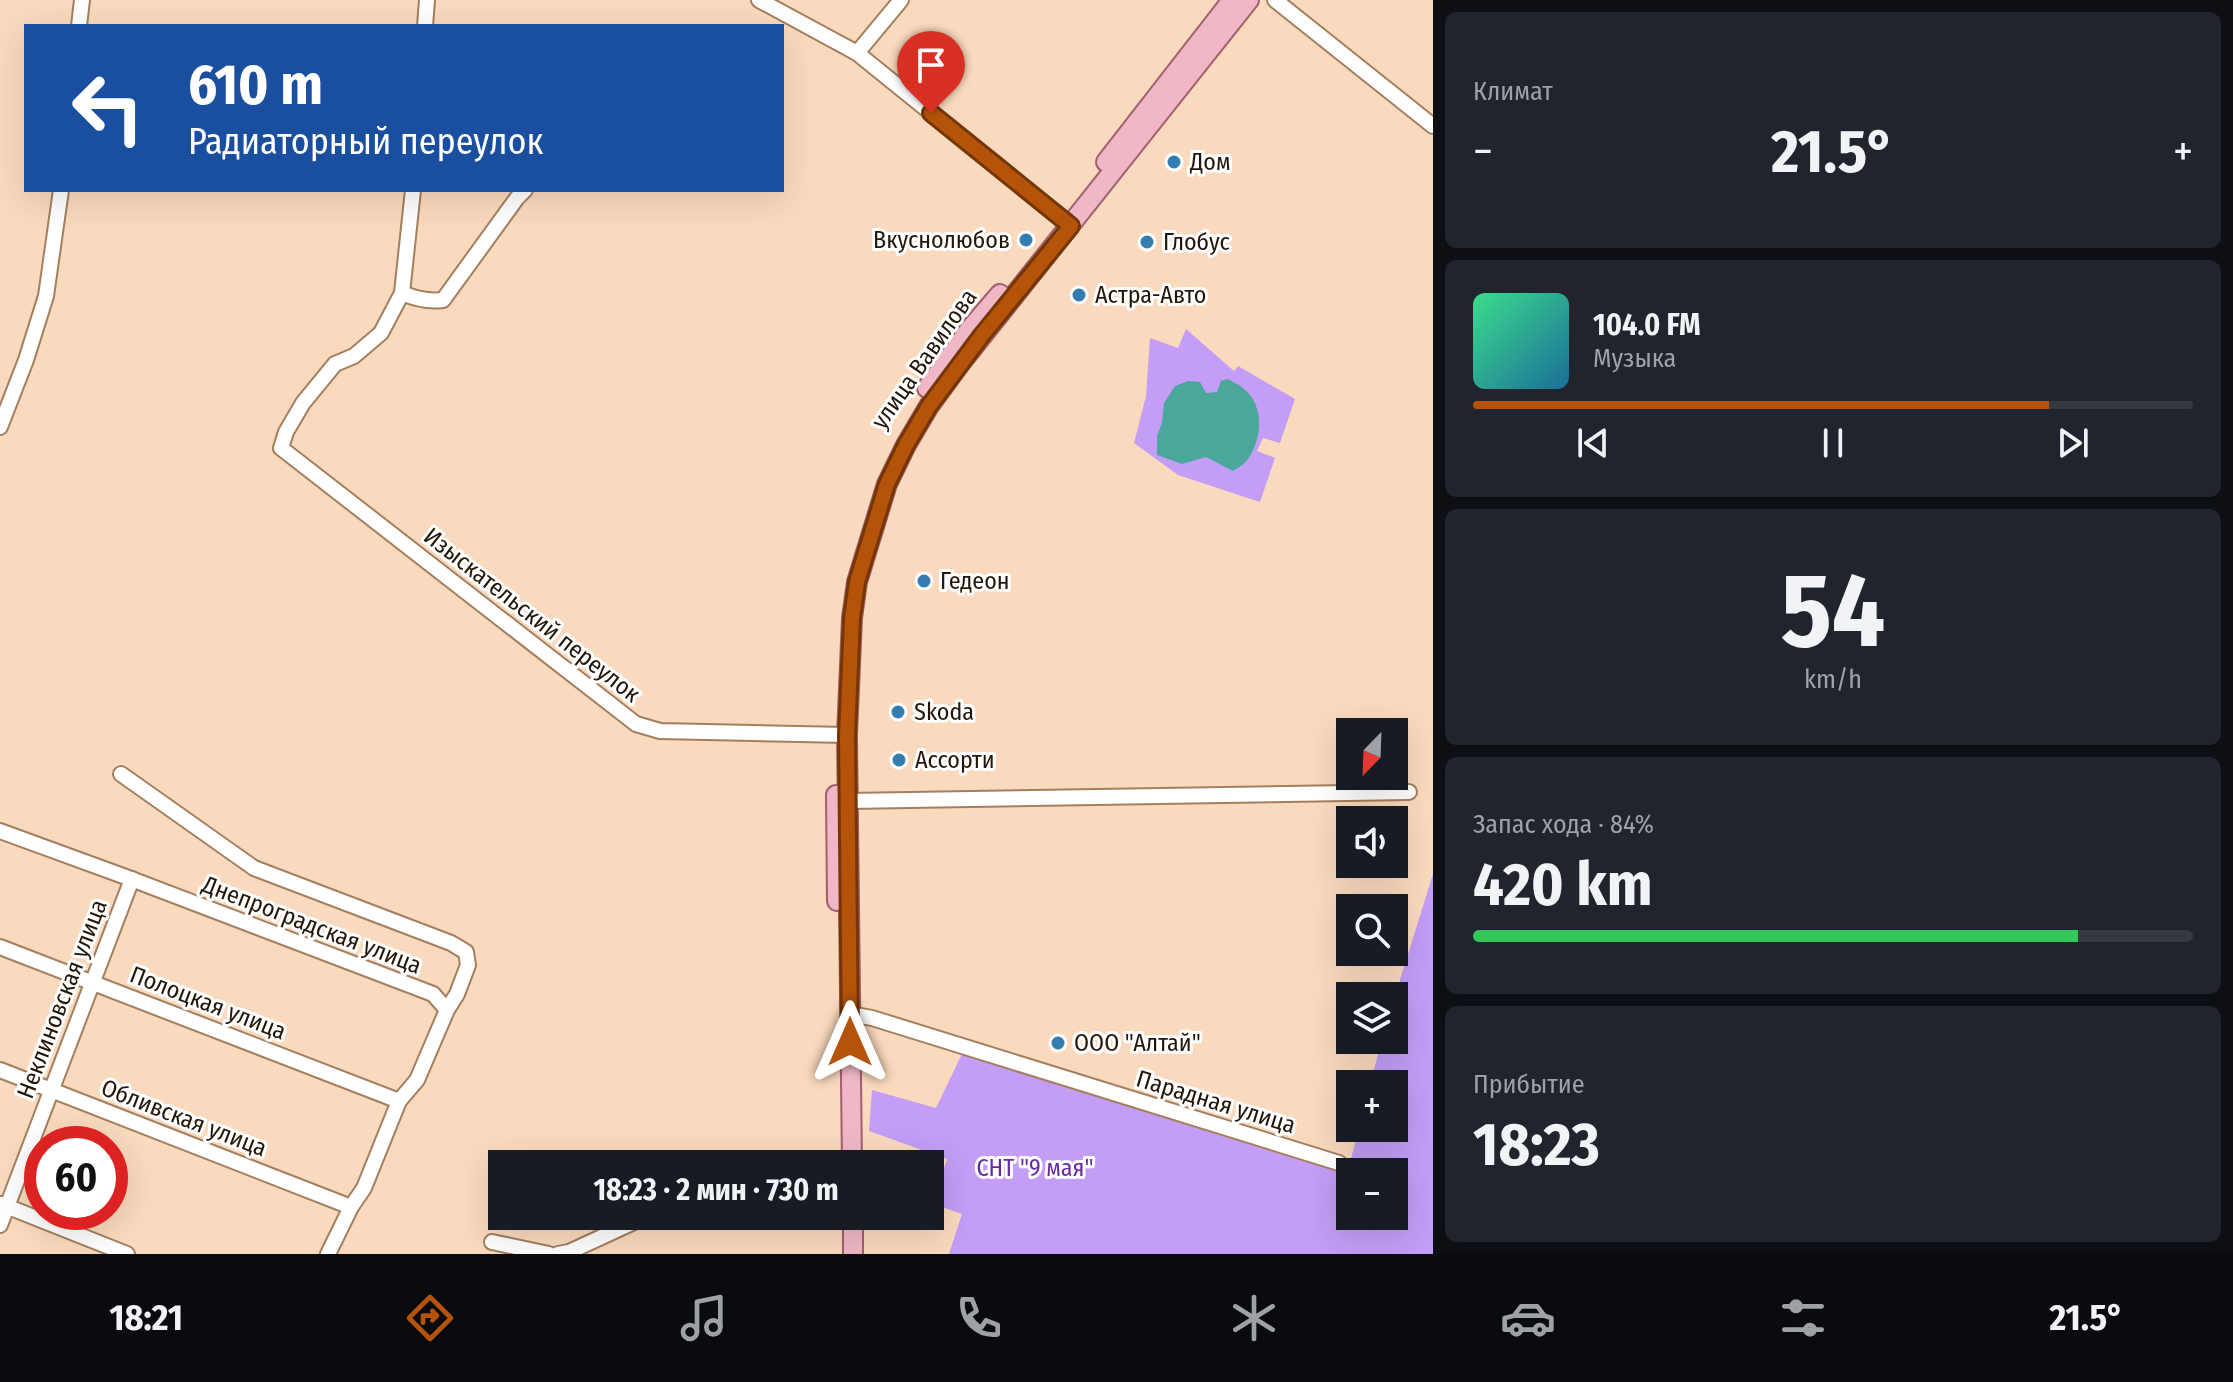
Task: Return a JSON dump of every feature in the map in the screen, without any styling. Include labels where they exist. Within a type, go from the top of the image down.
[{"type":"main road","name":"улица Вавилова","points":[[1067,222],[1232,0]]},
{"type":"main road","name":"улица Вавилова","points":[[842,1150],[839,646],[847,580],[877,479],[895,439],[969,330],[1067,222],[1249,0]]},
{"type":"main road","name":"улица Вавилова","points":[[841,735],[848,801],[852,1150]]},
{"type":"main road","points":[[842,1230],[843,1254]]},
{"type":"main road","points":[[853,1230],[853,1254]]},
{"type":"street","points":[[79,24],[82,0]]},
{"type":"street","points":[[425,24],[427,0]]},
{"type":"street","points":[[759,0],[857,53],[1067,222]]},
{"type":"street","points":[[857,53],[901,0]]},
{"type":"street","points":[[1275,0],[1433,126]]},
{"type":"street","points":[[0,427],[46,296],[61,192]]},
{"type":"street","points":[[413,192],[402,293],[431,302],[443,300],[523,192]]},
{"type":"street","name":"Изыскательский переулок","points":[[402,293],[381,333],[354,356],[335,364],[303,403],[286,432],[281,448],[636,724],[660,731],[841,735]]},
{"type":"street","name":"Днепроградская улица","points":[[0,831],[433,994],[447,1010],[468,965],[466,952],[451,943],[254,868],[121,774]]},
{"type":"street","points":[[848,801],[1409,792]]},
{"type":"street","name":"Неклиновская улица","points":[[0,1225],[3,1206],[132,879]]},
{"type":"street","name":"Полоцкая улица","points":[[0,947],[399,1101]]},
{"type":"street","points":[[328,1254],[364,1188],[399,1101],[417,1080],[447,1010]]},
{"type":"street","name":"Парадная улица","points":[[850,1014],[887,1022],[1336,1162]]},
{"type":"street","name":"Обливская улица","points":[[0,1070],[351,1207]]},
{"type":"street","points":[[3,1206],[127,1254]]},
{"type":"street","points":[[558,1254],[617,1230]]},
{"type":"street","points":[[492,1242],[549,1254]]},
{"type":"green space","points":[[1186,329],[1234,371],[1238,366],[1295,399],[1280,443],[1263,438],[1257,451],[1275,458],[1260,502],[1178,475],[1134,443],[1146,396],[1150,338],[1178,348]]},
{"type":"green space","name":"СНТ \"9 мая\"","points":[[1433,874],[1433,1254],[949,1254],[962,1214],[944,1208],[944,1169],[947,1159],[944,1158],[944,1150],[922,1150],[869,1131],[872,1090],[936,1108],[962,1054],[1336,1171],[1336,1230],[1408,1230],[1408,1158],[1351,1158],[1355,1142],[1408,1142],[1408,1070],[1374,1070],[1378,1054],[1408,1054],[1408,982],[1399,982],[1404,966],[1408,966],[1408,954]]},
{"type":"water","points":[[1228,379],[1251,396],[1258,413],[1256,442],[1245,463],[1233,471],[1206,457],[1182,464],[1157,455],[1157,436],[1164,403],[1175,386],[1188,381],[1200,382],[1206,393],[1217,392],[1221,381]]},
{"type":"place","name":"Дом","points":[[1174,162]]},
{"type":"place","name":"Вкуснолюбов","points":[[1026,240]]},
{"type":"place","name":"Глобус","points":[[1147,242]]},
{"type":"place","name":"Астра-Авто","points":[[1079,295]]},
{"type":"place","name":"Гедеон","points":[[924,581]]},
{"type":"place","name":"Skoda","points":[[898,712]]},
{"type":"place","name":"Ассорти","points":[[899,760]]},
{"type":"place","name":"ООО \"Алтай\"","points":[[1058,1043]]},
{"type":"route","points":[[850,1042],[847,735],[852,618],[857,582],[887,484],[929,406],[1071,226],[931,113]]}]
